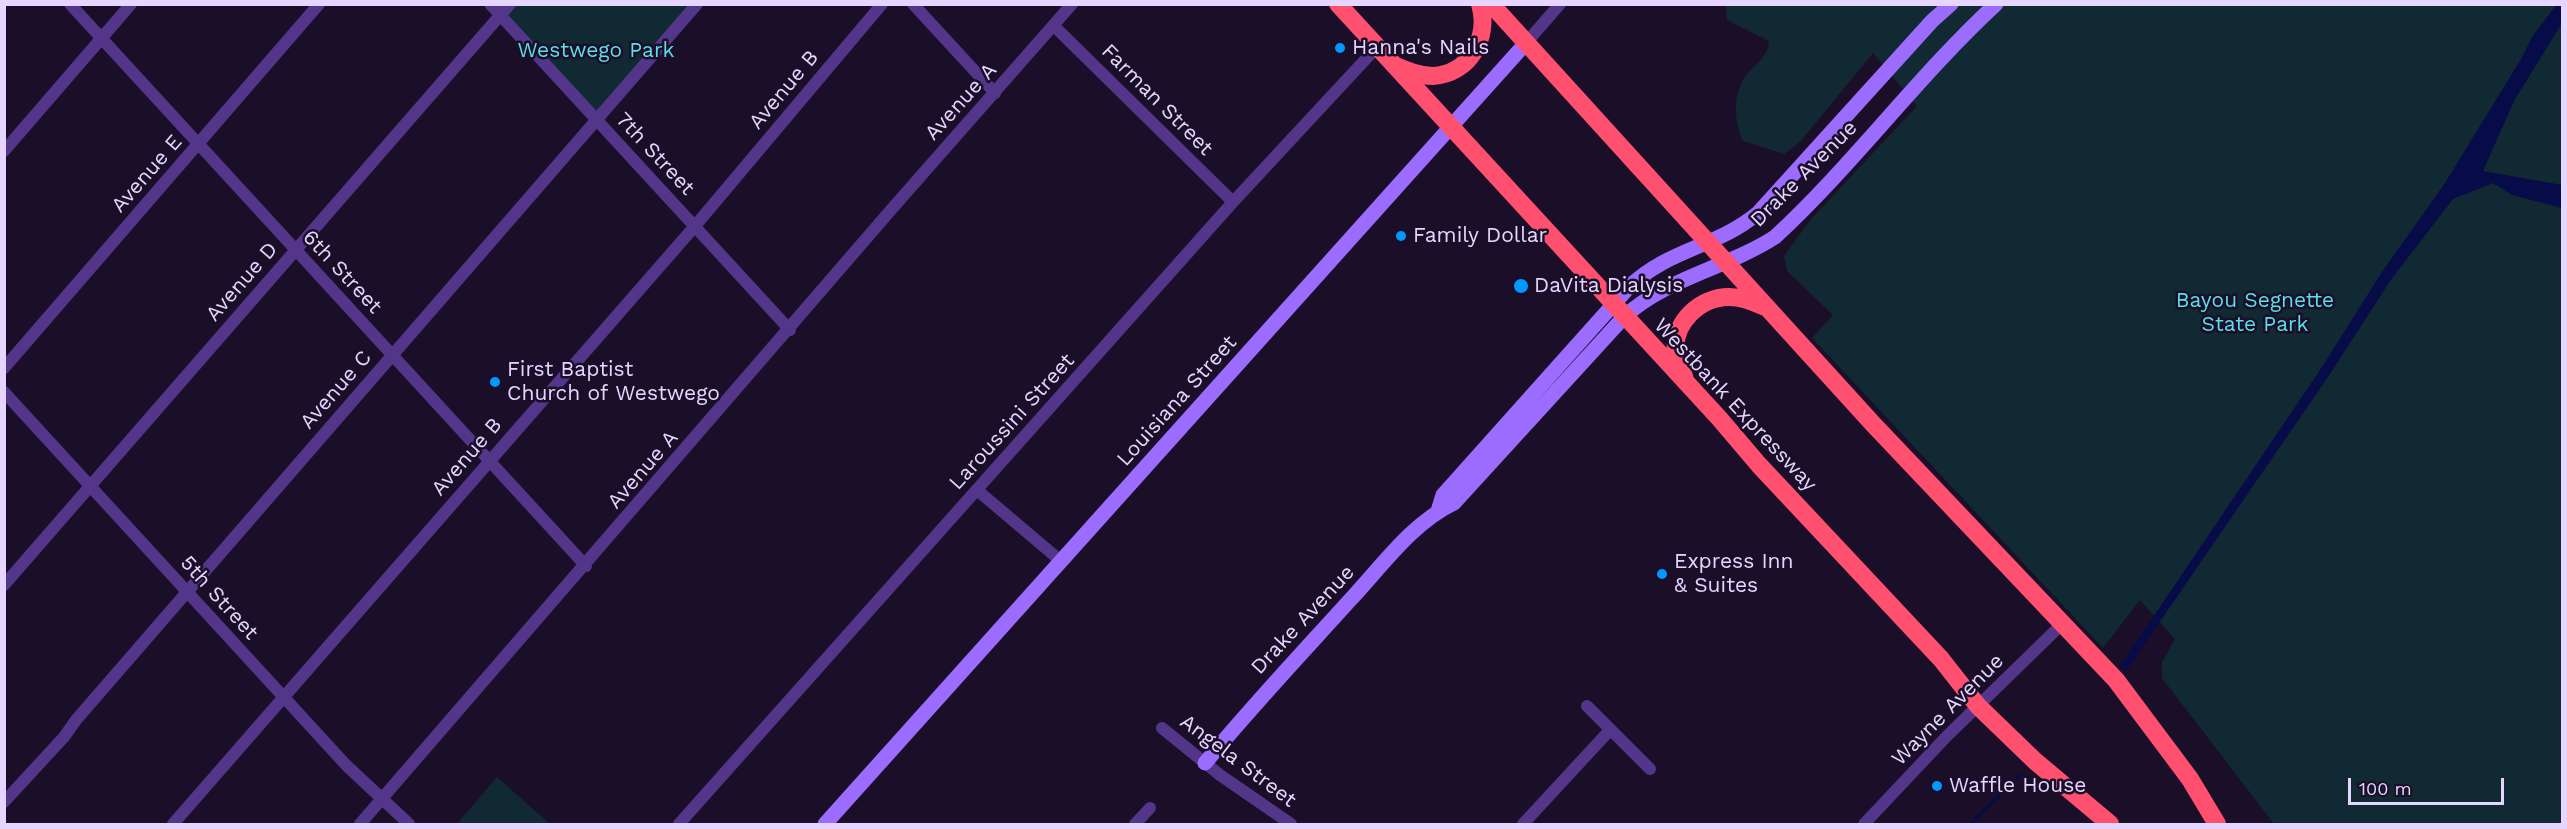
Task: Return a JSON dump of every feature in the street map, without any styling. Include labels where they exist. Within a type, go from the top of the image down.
[{"type":"highway","name":"Westbank Expressway","points":[[1338,4],[1450,129],[1941,659],[1978,706],[2035,761],[2110,825]]},
{"type":"highway","points":[[1392,64],[1431,76],[1457,69],[1474,53],[1480,43],[1484,16],[1480,4]]},
{"type":"highway","points":[[1491,4],[2061,625],[2116,680],[2190,779],[2217,825]]},
{"type":"highway","points":[[1688,386],[1676,352],[1677,338],[1688,316],[1711,300],[1728,297],[1745,298],[1769,309]]},
{"type":"street","name":"6th Street","points":[[70,4],[586,566]]},
{"type":"street","points":[[4,151],[131,4]]},
{"type":"street","name":"Avenue E","points":[[4,368],[319,4]]},
{"type":"street","name":"7th Street","points":[[490,4],[790,330]]},
{"type":"street","name":"Avenue D","points":[[4,585],[510,4]]},
{"type":"street","name":"Avenue C","points":[[4,802],[64,737],[187,591],[697,4]]},
{"type":"street","name":"Avenue B","points":[[173,825],[695,226],[882,4]]},
{"type":"street","points":[[913,4],[995,93]]},
{"type":"street","name":"Avenue A","points":[[360,825],[790,330],[890,211],[1072,4]]},
{"type":"street","name":"Louisiana Street","points":[[825,825],[1560,4]]},
{"type":"street","name":"Drake Avenue","points":[[1205,763],[1266,690],[1405,541],[1438,511],[1443,495],[1618,311],[1643,274],[1660,262],[1742,226],[1758,213],[1932,21],[1951,4]]},
{"type":"street","name":"Drake Avenue","points":[[1618,311],[1760,248],[1793,221],[1953,44],[1996,4]]},
{"type":"street","name":"Farman Street","points":[[1054,26],[1233,202]]},
{"type":"street","name":"Laroussini Street","points":[[679,825],[1233,202],[1377,47]]},
{"type":"street","name":"5th Street","points":[[4,392],[284,698],[381,801],[409,825]]},
{"type":"street","points":[[977,490],[1062,562]]},
{"type":"street","name":"Wayne Avenue","points":[[1864,825],[1978,706],[2061,625]]},
{"type":"street","points":[[1587,706],[1650,769]]},
{"type":"street","name":"Angela Street","points":[[1162,728],[1205,763],[1291,825]]},
{"type":"street","points":[[1523,825],[1610,730]]},
{"type":"street","points":[[1135,825],[1150,808]]},
{"type":"green space","name":"Westwego Park","points":[[510,5],[697,5],[597,120],[500,15]]},
{"type":"green space","name":"Bayou Segnette State Park","points":[[1726,5],[2562,5],[2562,824],[2274,824],[2162,678],[2162,662],[2175,639],[2140,600],[2103,648],[1812,338],[1833,315],[1787,271],[1784,256],[1811,219],[1917,106],[1873,53],[1800,142],[1784,154],[1743,141],[1736,118],[1738,94],[1746,75],[1766,53],[1769,41],[1727,20]]},
{"type":"green space","points":[[497,777],[550,824],[457,824]]},
{"type":"shaded area","points":[[2557,4],[2562,5],[2562,23],[2514,101],[2483,171],[2562,185],[2562,208],[2512,195],[2493,183],[2453,199],[2390,281],[2330,374],[2126,671],[2120,666],[2320,370],[2382,272],[2445,183],[2521,59],[2532,37]]},
{"type":"waterway","points":[[1970,824],[2020,775]]},
{"type":"place","name":"Hanna's Nails","points":[[1340,48]]},
{"type":"place","name":"Family Dollar","points":[[1401,236]]},
{"type":"place","name":"DaVita Dialysis","points":[[1521,286]]},
{"type":"place","name":"First Baptist Church of Westwego","points":[[495,382]]},
{"type":"place","name":"Express Inn & Suites","points":[[1662,574]]},
{"type":"place","name":"Waffle House","points":[[1937,786]]}]
